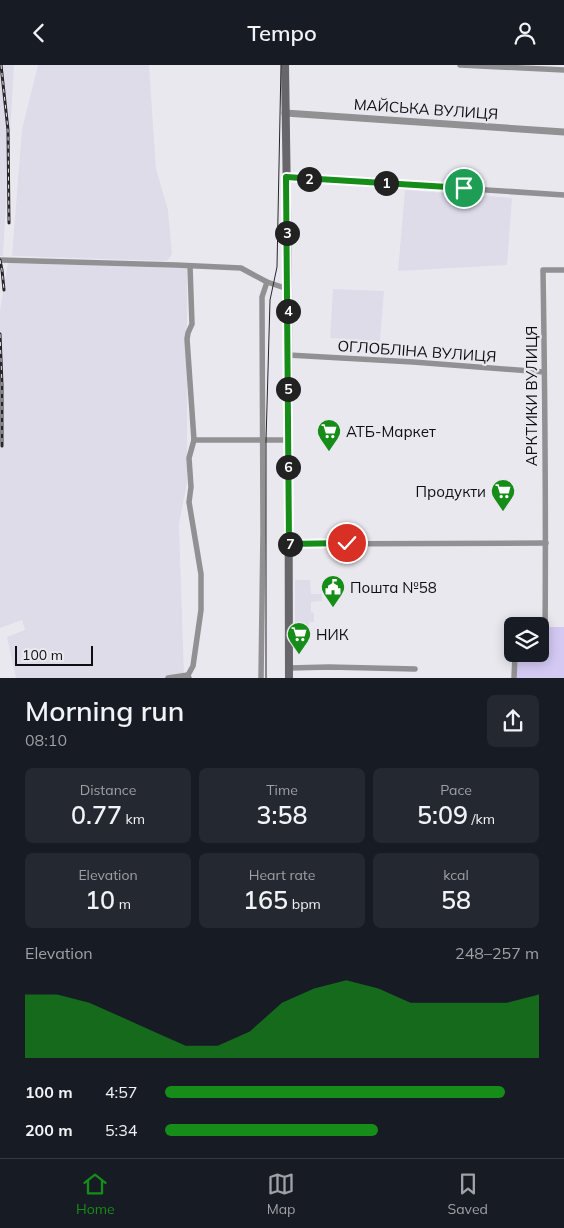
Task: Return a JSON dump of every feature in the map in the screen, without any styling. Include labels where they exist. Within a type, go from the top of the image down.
[{"type":"main road","points":[[285,65],[290,678]]},
{"type":"street","points":[[460,65],[564,70]]},
{"type":"street","name":"МАЙСЬКА ВУЛИЦЯ","points":[[286,113],[564,132]]},
{"type":"street","points":[[286,177],[564,195]]},
{"type":"street","points":[[0,260],[241,268],[266,282],[288,289]]},
{"type":"street","points":[[168,678],[188,677],[194,666],[201,610],[201,574],[189,502],[189,458],[194,440],[188,339],[188,333],[192,324],[190,266]]},
{"type":"street","name":"АРКТИКИ ВУЛИЦЯ","points":[[543,617],[546,543],[544,501],[543,270],[564,270]]},
{"type":"street","points":[[261,678],[263,617],[262,297],[266,282]]},
{"type":"street","name":"ОГЛОБЛІНА ВУЛИЦЯ","points":[[288,355],[544,372]]},
{"type":"street","points":[[194,440],[263,441],[288,439]]},
{"type":"street","points":[[289,544],[546,543]]},
{"type":"street","points":[[514,678],[515,662]]},
{"type":"street","points":[[290,668],[414,669]]},
{"type":"shaded area","points":[[0,65],[14,65],[3,256],[0,256]]},
{"type":"shaded area","points":[[38,65],[149,65],[156,169],[168,210],[172,254],[167,261],[12,256],[22,129]]},
{"type":"shaded area","points":[[405,190],[512,198],[507,265],[398,271]]},
{"type":"shaded area","points":[[8,263],[187,268],[187,483],[179,524],[184,677],[16,678],[7,637],[25,630],[22,620],[0,628],[0,310]]},
{"type":"shaded area","points":[[333,289],[384,291],[380,341],[330,338]]},
{"type":"shaded area","points":[[295,580],[310,580],[311,594],[322,594],[322,601],[311,602],[314,622],[309,622],[309,638],[295,638]]},
{"type":"shaded area","points":[[549,627],[564,627],[564,678],[516,678],[516,662],[549,662]]},
{"type":"tram line","points":[[266,678],[266,441],[270,300],[277,267],[281,65]]},
{"type":"railway","points":[[1,65],[8,130],[9,223]]},
{"type":"railway","points":[[0,260],[4,290]]},
{"type":"railway","points":[[0,334],[2,446]]},
{"type":"place","name":"АТБ-Маркет","points":[[329,452]]},
{"type":"place","name":"Продукти","points":[[503,512]]},
{"type":"place","name":"Пошта №58","points":[[333,608]]},
{"type":"place","name":"НИК","points":[[299,655]]},
{"type":"route","points":[[347,543],[289,544],[286,177],[464,188]]}]
